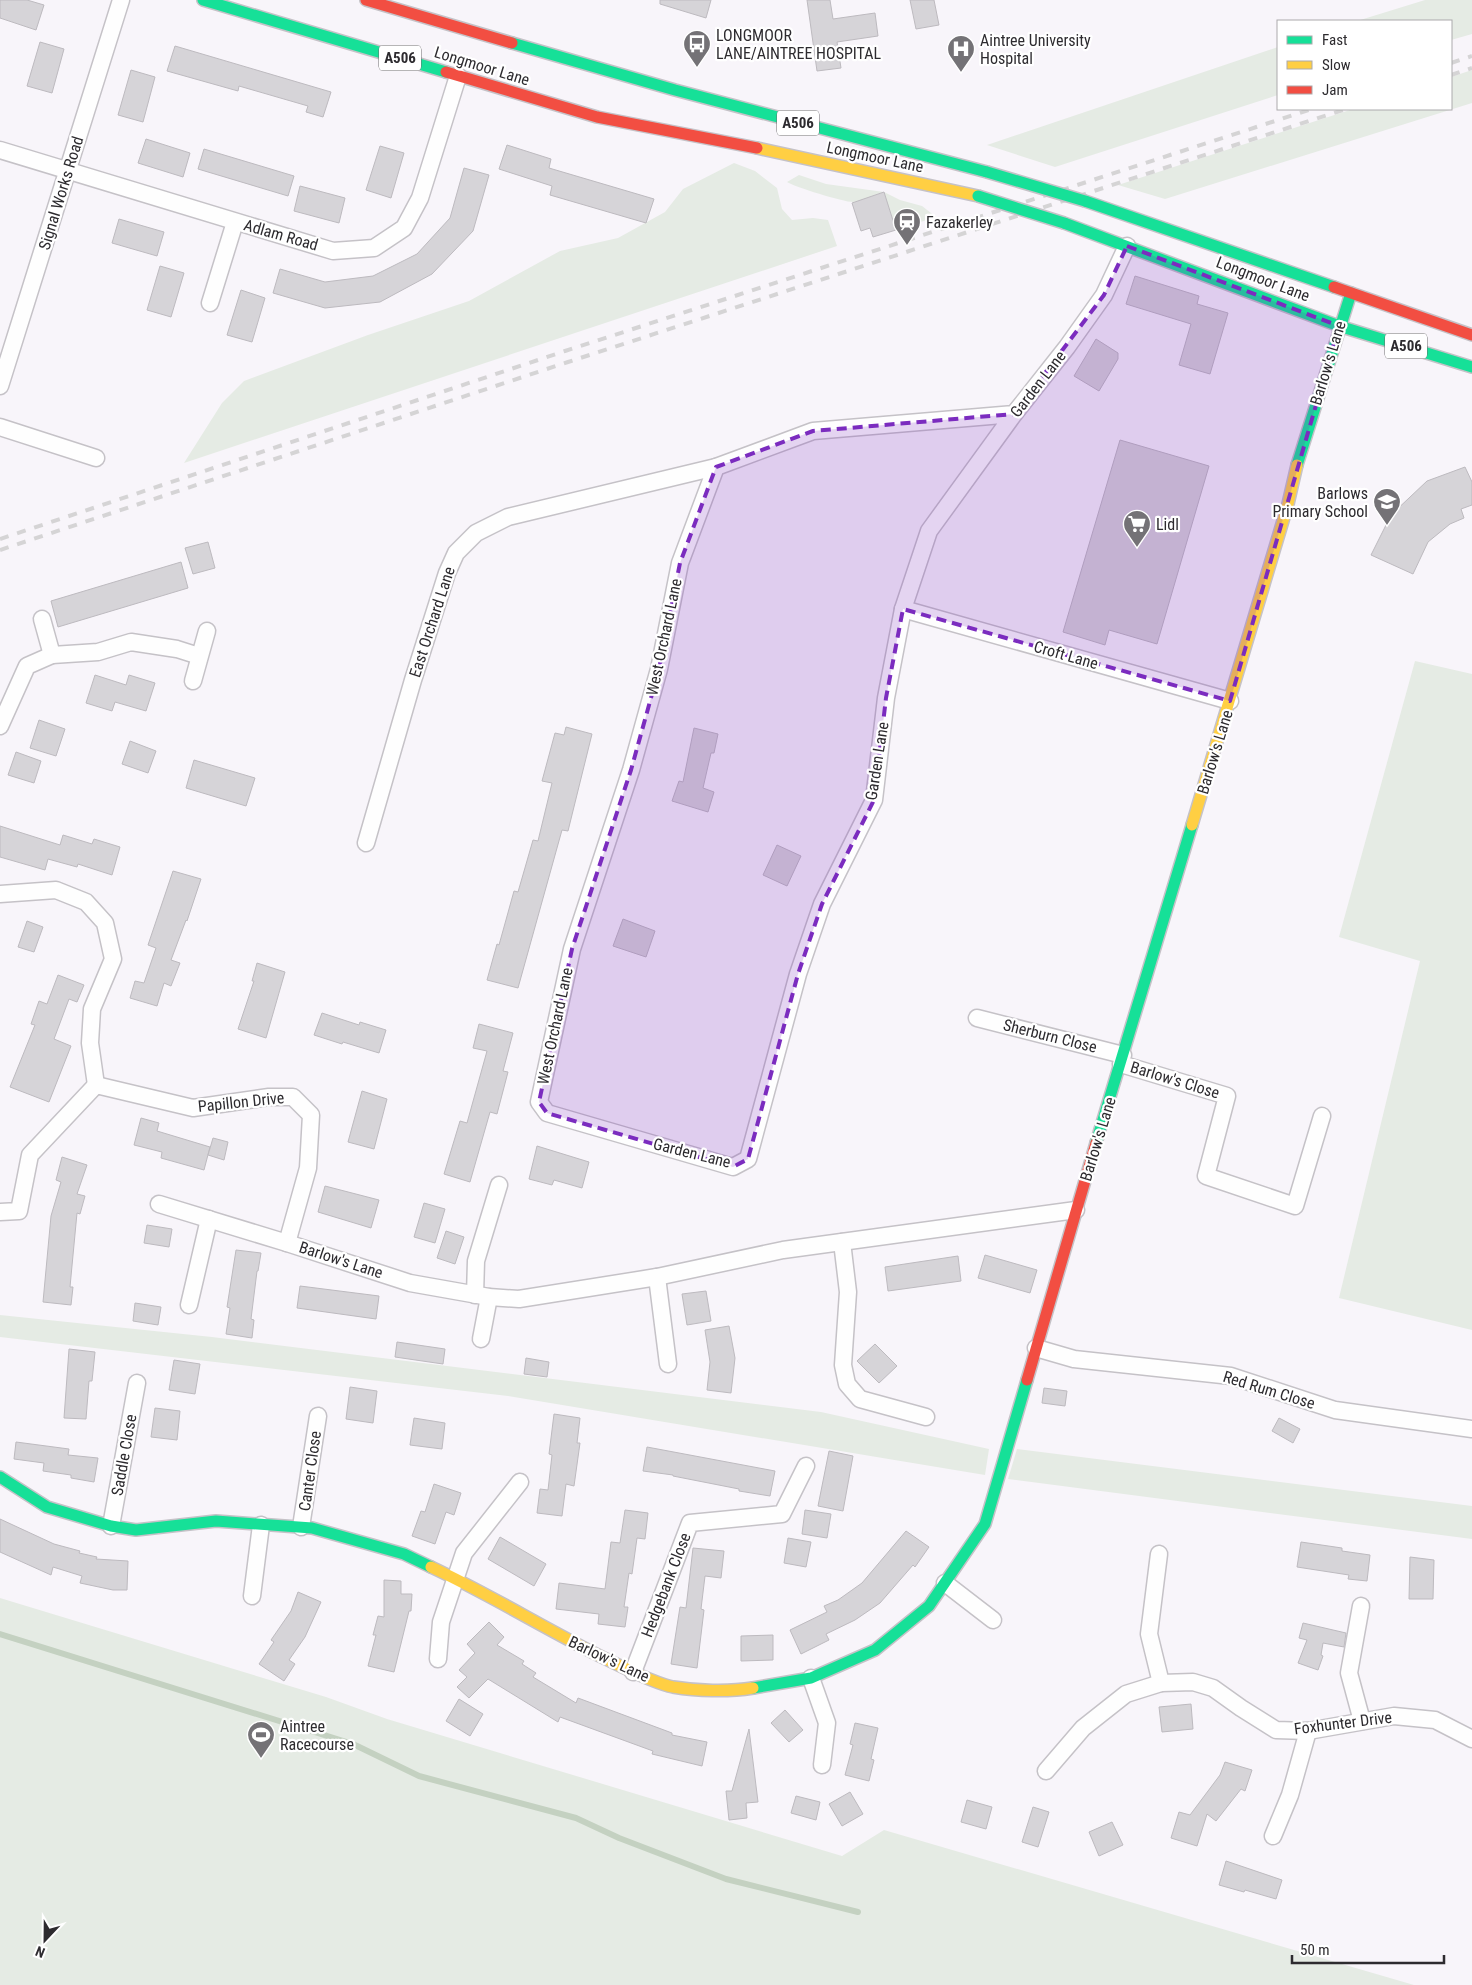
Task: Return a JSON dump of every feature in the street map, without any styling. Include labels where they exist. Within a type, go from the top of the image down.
[{"type":"main road","name":"Longmoor Lane","points":[[203,0],[597,117],[718,140],[978,196],[1064,223],[1339,326],[1472,367]]},
{"type":"main road","name":"Longmoor Lane","points":[[366,0],[675,90],[987,172],[1085,201],[1472,336]]},
{"type":"main road","name":"Barlow's Lane","points":[[0,1477],[47,1508],[111,1526],[136,1530],[216,1521],[302,1527],[312,1528],[404,1554],[456,1579],[555,1634],[633,1672],[672,1688],[733,1691],[811,1678],[875,1650],[929,1606],[985,1524],[1076,1210],[1230,701],[1288,504],[1297,466],[1339,326],[1351,293]]},
{"type":"street","name":"Signal Works Road","points":[[0,386],[120,0]]},
{"type":"street","name":"Adlam Road","points":[[0,150],[332,251],[374,248],[404,228],[420,198],[458,76]]},
{"type":"street","points":[[210,303],[235,222]]},
{"type":"street","name":"Garden Lane","points":[[539,1102],[547,1113],[733,1166],[748,1159],[798,974],[822,904],[874,800],[886,698],[903,609],[929,531],[1104,295],[1127,246]]},
{"type":"street","points":[[716,467],[813,431],[1014,414]]},
{"type":"street","points":[[0,427],[96,458]]},
{"type":"street","name":"East Orchard Lane","points":[[366,843],[413,680],[447,573],[456,553],[476,533],[508,516],[716,467]]},
{"type":"street","name":"West Orchard Lane","points":[[539,1102],[572,949],[631,770],[659,669],[680,563],[716,467]]},
{"type":"street","name":"Croft Lane","points":[[903,609],[1230,701]]},
{"type":"street","points":[[42,619],[52,655]]},
{"type":"street","points":[[193,681],[198,656],[207,631]]},
{"type":"street","points":[[0,726],[27,666],[52,655],[98,652],[131,642],[177,649],[198,656]]},
{"type":"street","points":[[0,894],[56,890],[86,902],[105,923],[112,959],[92,1009],[90,1042],[96,1085],[30,1155],[19,1211],[0,1212]]},
{"type":"street","name":"Sherburn Close","points":[[977,1018],[1122,1059]]},
{"type":"street","name":"Barlow's Close","points":[[1122,1059],[1227,1096],[1206,1176],[1295,1206],[1322,1116]]},
{"type":"street","name":"Papillon Drive","points":[[96,1085],[193,1108],[269,1097],[293,1097],[311,1115],[308,1168],[287,1242]]},
{"type":"street","points":[[481,1339],[482,1296],[476,1261],[499,1186]]},
{"type":"street","name":"Barlow's Lane","points":[[159,1204],[287,1242],[410,1283],[482,1296],[519,1298],[657,1277],[783,1250],[1076,1210]]},
{"type":"street","points":[[190,1305],[208,1219]]},
{"type":"street","points":[[842,1242],[848,1292],[843,1364],[846,1384],[860,1400],[926,1417]]},
{"type":"street","points":[[657,1277],[668,1364]]},
{"type":"street","name":"Red Rum Close","points":[[1036,1348],[1074,1359],[1232,1376],[1335,1410],[1472,1429]]},
{"type":"street","name":"Saddle Close","points":[[111,1526],[137,1383]]},
{"type":"street","name":"Canter Close","points":[[302,1527],[318,1416]]},
{"type":"street","name":"Hedgebank Close","points":[[633,1672],[690,1523],[782,1514],[806,1466]]},
{"type":"street","points":[[438,1659],[441,1622],[464,1553],[520,1482]]},
{"type":"street","points":[[252,1596],[261,1525]]},
{"type":"street","points":[[1159,1554],[1149,1634],[1161,1683]]},
{"type":"street","points":[[945,1583],[993,1620]]},
{"type":"street","points":[[1361,1606],[1349,1673],[1362,1721]]},
{"type":"street","points":[[811,1678],[827,1722],[822,1765]]},
{"type":"street","name":"Foxhunter Drive","points":[[1046,1771],[1083,1728],[1126,1694],[1161,1683],[1193,1682],[1213,1688],[1276,1730],[1308,1731],[1394,1716],[1435,1720],[1472,1738]]},
{"type":"street","points":[[1273,1836],[1290,1795],[1308,1731]]},
{"type":"highlighted area","points":[[1127,246],[1339,326],[1230,701],[903,609],[886,698],[874,800],[822,904],[798,974],[748,1159],[733,1167],[547,1113],[539,1102],[572,949],[631,770],[659,669],[680,563],[716,467],[813,431],[1014,414],[1104,295]]},
{"type":"shaded area","points":[[1425,0],[1472,0],[1472,34],[1452,40],[1452,20],[1360,20]]},
{"type":"shaded area","points":[[1277,47],[1277,95],[1055,167],[987,145]]},
{"type":"shaded area","points":[[1472,70],[1472,103],[1452,109],[1452,77]]},
{"type":"shaded area","points":[[1350,110],[1450,110],[1165,199],[1118,185]]},
{"type":"shaded area","points":[[734,163],[755,171],[777,188],[782,209],[792,220],[813,218],[828,220],[837,246],[184,463],[222,403],[244,381],[368,335],[469,301],[560,251],[618,238],[665,212],[683,189]]},
{"type":"shaded area","points":[[799,175],[826,184],[884,192],[858,201],[849,202],[787,182]]},
{"type":"shaded area","points":[[884,192],[900,200],[922,206],[936,217],[896,230]]},
{"type":"shaded area","points":[[1415,661],[1472,674],[1472,1330],[1339,1298],[1420,961],[1339,937]]},
{"type":"shaded area","points":[[0,1315],[212,1337],[821,1412],[989,1449],[985,1475],[508,1396],[0,1337]]},
{"type":"shaded area","points":[[1017,1449],[1472,1506],[1472,1539],[1008,1479]]},
{"type":"shaded area","name":"Aintree Racecourse","points":[[0,1598],[326,1697],[387,1719],[842,1856],[884,1830],[1414,1985],[0,1985]]},
{"type":"building","points":[[0,0],[27,0],[44,5],[36,30],[0,18]]},
{"type":"building","points":[[660,0],[711,0],[706,18],[660,4]]},
{"type":"building","points":[[807,0],[830,0],[833,19],[875,13],[878,36],[837,42],[841,68],[817,71]]},
{"type":"building","points":[[910,0],[934,0],[939,25],[916,29]]},
{"type":"building","points":[[40,42],[64,49],[52,93],[27,86]]},
{"type":"building","points":[[175,46],[331,92],[323,117],[306,112],[308,106],[239,86],[238,91],[167,71]]},
{"type":"building","points":[[131,70],[155,77],[143,122],[118,115]]},
{"type":"building","points":[[146,139],[190,153],[183,177],[138,163]]},
{"type":"building","points":[[507,145],[551,159],[549,168],[654,199],[646,223],[550,195],[552,186],[499,169]]},
{"type":"building","points":[[380,146],[404,153],[391,198],[366,190]]},
{"type":"building","points":[[204,149],[294,176],[288,196],[198,169]]},
{"type":"building","points":[[464,168],[489,175],[473,231],[432,274],[380,302],[325,308],[273,293],[280,269],[325,282],[373,276],[417,254],[450,218]]},
{"type":"building","points":[[300,186],[345,198],[339,223],[294,211]]},
{"type":"building","points":[[884,192],[896,230],[873,237],[870,228],[861,231],[852,203]]},
{"type":"building","points":[[119,219],[164,232],[157,256],[112,243]]},
{"type":"building","points":[[160,266],[184,273],[171,317],[147,310]]},
{"type":"building","points":[[1135,276],[1199,296],[1197,304],[1228,313],[1210,374],[1179,365],[1191,324],[1126,304]]},
{"type":"building","points":[[241,290],[265,298],[252,342],[227,335]]},
{"type":"building","points":[[1096,339],[1118,353],[1118,359],[1099,391],[1074,376]]},
{"type":"building","name":"Lidl","points":[[1120,440],[1209,466],[1157,644],[1109,630],[1105,645],[1063,632]]},
{"type":"building","points":[[1465,467],[1472,482],[1472,505],[1461,509],[1464,518],[1450,524],[1428,542],[1413,574],[1371,555],[1391,515],[1427,481]]},
{"type":"building","points":[[208,542],[215,568],[193,574],[185,548]]},
{"type":"building","points":[[181,562],[188,588],[58,627],[51,601]]},
{"type":"building","points":[[95,675],[126,685],[129,675],[155,683],[146,711],[115,702],[112,711],[86,703]]},
{"type":"building","points":[[39,720],[65,729],[56,756],[30,748]]},
{"type":"building","points":[[566,727],[592,734],[568,831],[562,830],[518,988],[487,980],[514,891],[518,892],[533,840],[538,841],[552,783],[542,781],[555,733],[564,735]]},
{"type":"building","points":[[694,728],[718,734],[714,753],[711,753],[703,788],[714,792],[708,812],[672,801],[679,781],[683,782]]},
{"type":"building","points":[[130,741],[156,751],[148,773],[122,764]]},
{"type":"building","points":[[16,752],[41,761],[34,783],[8,775]]},
{"type":"building","points":[[194,760],[255,778],[246,806],[186,788]]},
{"type":"building","points":[[0,826],[60,845],[63,835],[92,844],[94,839],[120,847],[112,875],[78,864],[77,867],[48,859],[45,870],[0,857]]},
{"type":"building","points":[[777,845],[801,856],[787,886],[763,875]]},
{"type":"building","points":[[173,871],[201,879],[171,960],[180,963],[171,986],[164,983],[157,1006],[130,998],[135,981],[144,983],[156,948],[148,945]]},
{"type":"building","points":[[623,919],[655,931],[646,957],[613,946]]},
{"type":"building","points":[[27,921],[43,927],[34,952],[18,947]]},
{"type":"building","points":[[257,963],[285,972],[266,1038],[238,1029],[254,981],[252,981]]},
{"type":"building","points":[[58,975],[84,985],[77,1002],[69,999],[54,1039],[71,1046],[49,1102],[10,1087],[35,1025],[31,1024],[39,1001],[47,1004]]},
{"type":"building","points":[[322,1013],[359,1025],[360,1022],[386,1030],[379,1053],[314,1035]]},
{"type":"building","points":[[479,1024],[513,1033],[503,1071],[508,1072],[497,1114],[490,1112],[470,1182],[444,1174],[460,1121],[467,1123],[487,1051],[473,1048]]},
{"type":"building","points":[[362,1091],[387,1099],[374,1149],[348,1142]]},
{"type":"building","points":[[141,1118],[159,1123],[157,1131],[210,1147],[204,1170],[161,1158],[162,1152],[134,1145]]},
{"type":"building","points":[[213,1138],[228,1142],[224,1160],[208,1155]]},
{"type":"building","points":[[537,1146],[589,1162],[582,1188],[554,1180],[552,1185],[529,1179]]},
{"type":"building","points":[[62,1157],[87,1165],[77,1194],[85,1196],[80,1214],[77,1213],[70,1287],[73,1287],[71,1305],[43,1302],[51,1216],[61,1182],[56,1180]]},
{"type":"building","points":[[325,1186],[379,1200],[371,1228],[318,1212]]},
{"type":"building","points":[[424,1203],[445,1209],[435,1243],[414,1237]]},
{"type":"building","points":[[147,1225],[172,1229],[169,1247],[144,1243]]},
{"type":"building","points":[[446,1231],[464,1237],[455,1264],[437,1258]]},
{"type":"building","points":[[236,1250],[261,1253],[251,1319],[254,1320],[252,1338],[226,1334],[230,1308],[227,1307]]},
{"type":"building","points":[[985,1255],[1037,1270],[1030,1293],[978,1278]]},
{"type":"building","points":[[958,1256],[961,1281],[888,1291],[885,1267]]},
{"type":"building","points":[[300,1286],[379,1296],[376,1319],[297,1308]]},
{"type":"building","points":[[706,1291],[711,1321],[687,1325],[682,1294]]},
{"type":"building","points":[[135,1303],[161,1307],[158,1325],[133,1321]]},
{"type":"building","points":[[729,1326],[735,1358],[731,1393],[707,1390],[710,1362],[705,1330]]},
{"type":"building","points":[[397,1342],[445,1349],[443,1364],[395,1357]]},
{"type":"building","points":[[875,1344],[897,1366],[879,1383],[857,1361]]},
{"type":"building","points":[[69,1349],[95,1352],[92,1381],[89,1381],[86,1419],[64,1418]]},
{"type":"building","points":[[526,1358],[549,1362],[547,1377],[524,1374]]},
{"type":"building","points":[[174,1360],[200,1364],[195,1394],[169,1390]]},
{"type":"building","points":[[350,1387],[377,1391],[373,1423],[346,1419]]},
{"type":"building","points":[[1044,1388],[1067,1391],[1065,1406],[1042,1403]]},
{"type":"building","points":[[155,1408],[180,1411],[177,1440],[151,1437]]},
{"type":"building","points":[[554,1414],[580,1418],[577,1443],[580,1443],[574,1486],[566,1484],[562,1516],[537,1513],[540,1489],[548,1490],[552,1455],[549,1454]]},
{"type":"building","points":[[414,1418],[445,1423],[442,1449],[410,1445]]},
{"type":"building","points":[[1279,1418],[1300,1429],[1293,1443],[1272,1431]]},
{"type":"building","points":[[16,1442],[69,1449],[68,1455],[98,1458],[94,1482],[71,1478],[71,1475],[43,1471],[44,1463],[14,1459]]},
{"type":"building","points":[[647,1447],[775,1471],[770,1496],[739,1491],[739,1489],[673,1475],[643,1471]]},
{"type":"building","points":[[829,1451],[853,1456],[843,1511],[818,1506]]},
{"type":"building","points":[[434,1484],[461,1493],[454,1515],[446,1512],[435,1544],[412,1536],[421,1511],[425,1512]]},
{"type":"building","points":[[625,1510],[648,1513],[645,1539],[637,1538],[632,1574],[629,1573],[624,1607],[628,1607],[625,1627],[598,1624],[599,1614],[556,1609],[559,1583],[605,1589],[611,1542],[620,1543]]},
{"type":"building","points":[[805,1510],[831,1514],[827,1538],[802,1534]]},
{"type":"building","points":[[0,1519],[54,1544],[97,1557],[96,1559],[128,1561],[127,1590],[113,1590],[80,1583],[82,1576],[53,1567],[51,1575],[0,1552]]},
{"type":"building","points":[[906,1531],[929,1547],[915,1567],[913,1565],[880,1603],[855,1620],[826,1634],[829,1640],[801,1654],[790,1630],[827,1612],[824,1606],[838,1600],[862,1583]]},
{"type":"building","points":[[500,1537],[546,1564],[534,1586],[488,1559]]},
{"type":"building","points":[[788,1538],[811,1542],[806,1567],[784,1563]]},
{"type":"building","points":[[1301,1542],[1342,1548],[1342,1551],[1370,1555],[1367,1581],[1348,1579],[1349,1575],[1297,1567]]},
{"type":"building","points":[[693,1548],[724,1551],[721,1578],[705,1576],[701,1609],[704,1610],[697,1668],[671,1664],[680,1607],[686,1608]]},
{"type":"building","points":[[1410,1557],[1434,1560],[1433,1599],[1409,1599]]},
{"type":"building","points":[[384,1580],[401,1581],[401,1594],[412,1594],[411,1611],[409,1611],[394,1672],[368,1666],[376,1635],[373,1635],[378,1616],[384,1617]]},
{"type":"building","points":[[298,1592],[321,1602],[305,1637],[289,1660],[295,1664],[284,1681],[259,1664],[274,1642],[271,1640],[291,1611]]},
{"type":"building","points":[[489,1622],[504,1637],[497,1645],[524,1661],[522,1664],[536,1673],[533,1677],[576,1703],[578,1698],[672,1733],[672,1735],[707,1742],[702,1766],[652,1754],[653,1751],[560,1717],[558,1722],[488,1679],[469,1698],[457,1687],[467,1677],[459,1670],[475,1653],[467,1644]]},
{"type":"building","points":[[1303,1623],[1346,1633],[1344,1647],[1323,1643],[1321,1655],[1323,1656],[1318,1670],[1298,1663],[1307,1640],[1299,1638]]},
{"type":"building","points":[[773,1635],[773,1660],[741,1661],[741,1636]]},
{"type":"building","points":[[459,1699],[483,1714],[470,1736],[446,1721]]},
{"type":"building","points":[[1191,1704],[1193,1729],[1162,1732],[1159,1707]]},
{"type":"building","points":[[785,1710],[803,1730],[789,1742],[771,1723]]},
{"type":"building","points":[[855,1723],[878,1728],[871,1759],[874,1760],[869,1781],[845,1775],[853,1745],[850,1744]]},
{"type":"building","points":[[749,1729],[758,1802],[746,1803],[747,1818],[729,1820],[726,1791],[732,1791]]},
{"type":"building","points":[[1225,1762],[1252,1770],[1245,1791],[1241,1789],[1216,1821],[1207,1814],[1197,1846],[1171,1838],[1179,1812],[1190,1815],[1220,1775]]},
{"type":"building","points":[[850,1792],[863,1814],[842,1826],[829,1804]]},
{"type":"building","points":[[796,1796],[820,1802],[816,1820],[791,1813]]},
{"type":"building","points":[[967,1800],[992,1807],[986,1829],[961,1822]]},
{"type":"building","points":[[1033,1807],[1049,1812],[1038,1847],[1022,1842]]},
{"type":"building","points":[[1112,1822],[1123,1845],[1099,1856],[1089,1832]]},
{"type":"building","points":[[1226,1861],[1282,1880],[1276,1899],[1219,1885]]},
{"type":"waterway","points":[[0,1634],[353,1744],[419,1776],[576,1818],[619,1838],[726,1879],[858,1912]]},
{"type":"railway","points":[[1452,63],[1472,56]]},
{"type":"railway","points":[[1452,75],[1472,68]]},
{"type":"railway","points":[[0,539],[565,351],[1309,110]]},
{"type":"railway","points":[[0,550],[568,362],[1343,110]]},
{"type":"traffic: fast","points":[[203,0],[446,72]]},
{"type":"traffic: fast","points":[[512,43],[675,90],[987,172]]},
{"type":"traffic: fast","points":[[987,172],[1085,201]]},
{"type":"traffic: fast","points":[[978,196],[1064,223]]},
{"type":"traffic: fast","points":[[1085,201],[1334,287]]},
{"type":"traffic: fast","points":[[1064,223],[1339,326],[1472,367]]},
{"type":"traffic: fast","points":[[1297,465],[1351,293]]},
{"type":"traffic: fast","points":[[1096,1143],[1192,825]]},
{"type":"traffic: fast","points":[[753,1688],[811,1678],[875,1650],[929,1606],[985,1524],[1027,1380]]},
{"type":"traffic: fast","points":[[0,1477],[47,1507],[111,1526],[136,1530],[216,1521],[312,1528],[404,1554],[431,1567]]},
{"type":"traffic: slow","points":[[757,148],[978,196]]},
{"type":"traffic: slow","points":[[1192,825],[1288,504],[1297,465]]},
{"type":"traffic: slow","points":[[431,1567],[584,1648],[657,1682],[673,1687],[702,1690],[753,1688]]},
{"type":"traffic: jam","points":[[366,0],[512,43]]},
{"type":"traffic: jam","points":[[446,72],[597,117],[757,148]]},
{"type":"traffic: jam","points":[[1334,287],[1472,335]]},
{"type":"traffic: jam","points":[[1027,1380],[1096,1143]]},
{"type":"place","name":"LONGMOOR LANE/AINTREE HOSPITAL","points":[[697,68]]},
{"type":"place","name":"Aintree University Hospital","points":[[961,73]]},
{"type":"place","name":"Fazakerley","points":[[907,246]]},
{"type":"place","name":"Barlows Primary School","points":[[1387,526]]},
{"type":"place","name":"Lidl","points":[[1137,548]]},
{"type":"place","name":"Aintree Racecourse","points":[[261,1759]]}]
